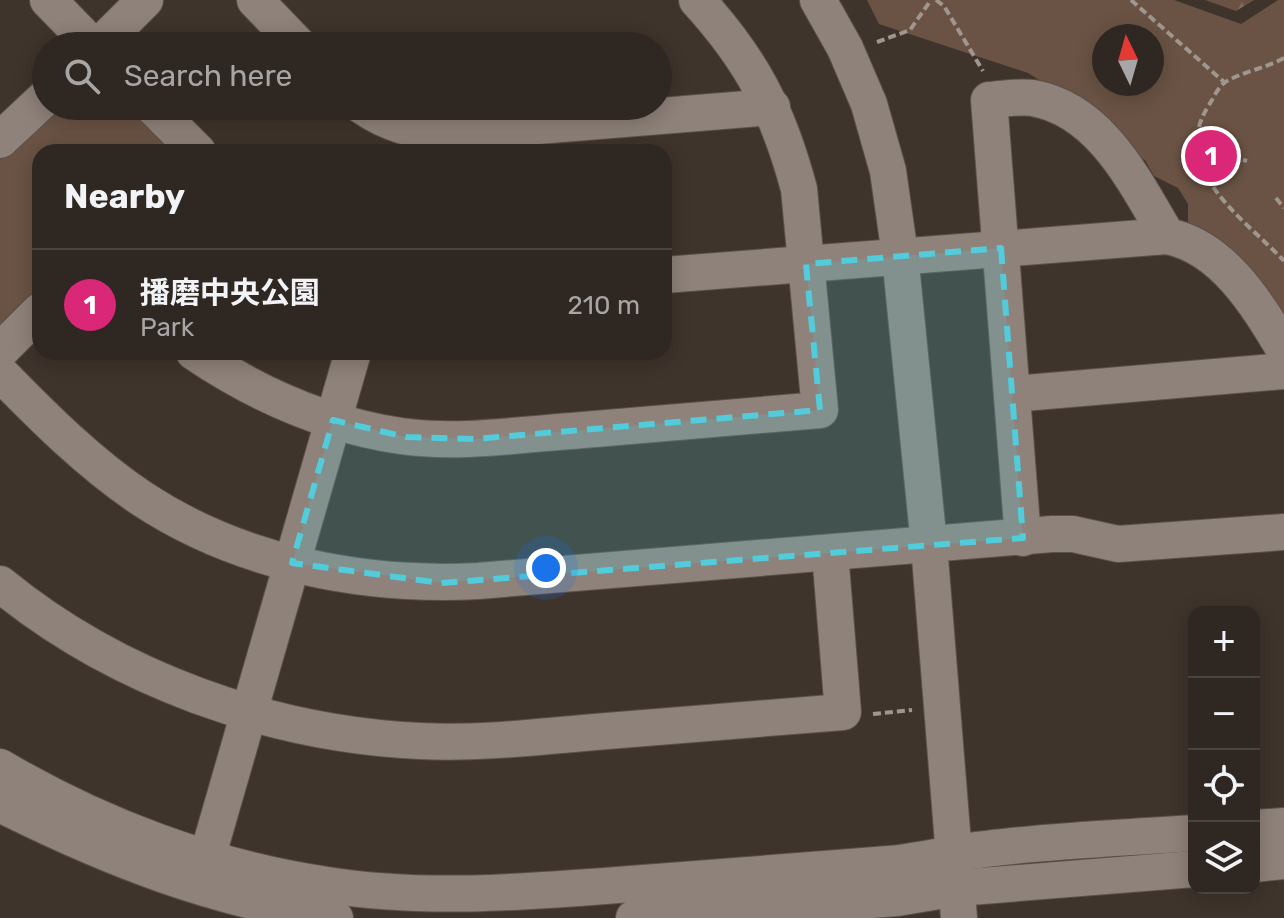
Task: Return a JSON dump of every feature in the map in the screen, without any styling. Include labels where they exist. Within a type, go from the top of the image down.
[{"type":"street","points":[[48,0],[81,32]]},
{"type":"street","points":[[111,32],[145,0]]},
{"type":"street","points":[[255,0],[286,32]]},
{"type":"street","points":[[207,360],[250,386],[333,420],[406,437],[474,439],[820,410],[799,189],[772,107],[745,59],[697,0]]},
{"type":"street","points":[[818,0],[845,48],[869,104],[888,171],[900,255],[929,545],[956,887]]},
{"type":"street","points":[[1023,538],[989,100],[1029,97],[1054,103],[1099,134],[1114,151],[1167,236]]},
{"type":"street","points":[[672,115],[772,107]]},
{"type":"street","points":[[0,140],[32,110]]},
{"type":"street","points":[[166,120],[190,144]]},
{"type":"street","points":[[388,120],[433,133],[602,120]]},
{"type":"street","points":[[672,274],[1167,236],[1182,239],[1218,261],[1240,282],[1284,349]]},
{"type":"street","points":[[0,351],[32,319]]},
{"type":"street","points":[[198,887],[351,360]]},
{"type":"street","points":[[1013,394],[1284,371]]},
{"type":"street","points":[[0,373],[70,441],[143,499],[208,534],[292,563],[379,580],[441,583],[1073,534],[1118,544],[1284,532]]},
{"type":"street","points":[[0,584],[93,647],[157,679],[249,713],[351,734],[451,741],[843,712],[830,553]]},
{"type":"street","points":[[0,767],[116,826],[198,887],[267,874],[327,886],[406,893],[496,893],[894,863],[956,887],[1188,869]]},
{"type":"street","points":[[0,804],[130,865],[253,904],[335,918]]},
{"type":"street","points":[[1260,828],[1284,826]]},
{"type":"street","points":[[634,918],[897,898],[1188,834]]},
{"type":"street","points":[[1260,863],[1284,861]]},
{"type":"path","points":[[877,42],[910,30],[933,0],[944,6],[982,65],[989,100]]},
{"type":"path","points":[[1131,0],[1224,82]]},
{"type":"path","points":[[1284,58],[1224,82],[1201,117],[1197,146],[1204,173],[1218,197],[1284,261]]},
{"type":"path","points":[[1197,146],[1247,161]]},
{"type":"path","points":[[1276,198],[1284,208]]},
{"type":"path","points":[[843,712],[856,715],[917,709]]},
{"type":"highlighted area","points":[[1001,248],[1023,538],[441,583],[292,563],[333,420],[406,437],[474,439],[820,410],[806,264]]},
{"type":"green space","points":[[867,0],[1174,0],[1241,24],[1278,0],[1284,0],[1284,315],[1188,224],[1188,204],[1178,188],[1154,176],[1145,160],[1132,153],[1110,124],[1028,73],[879,24]]},
{"type":"green space","points":[[1205,0],[1254,0],[1236,11]]},
{"type":"green space","points":[[37,120],[153,120],[178,144],[32,144],[32,306],[0,337],[0,157]]},
{"type":"place","name":"播磨中央公園","points":[[1211,156]]}]
